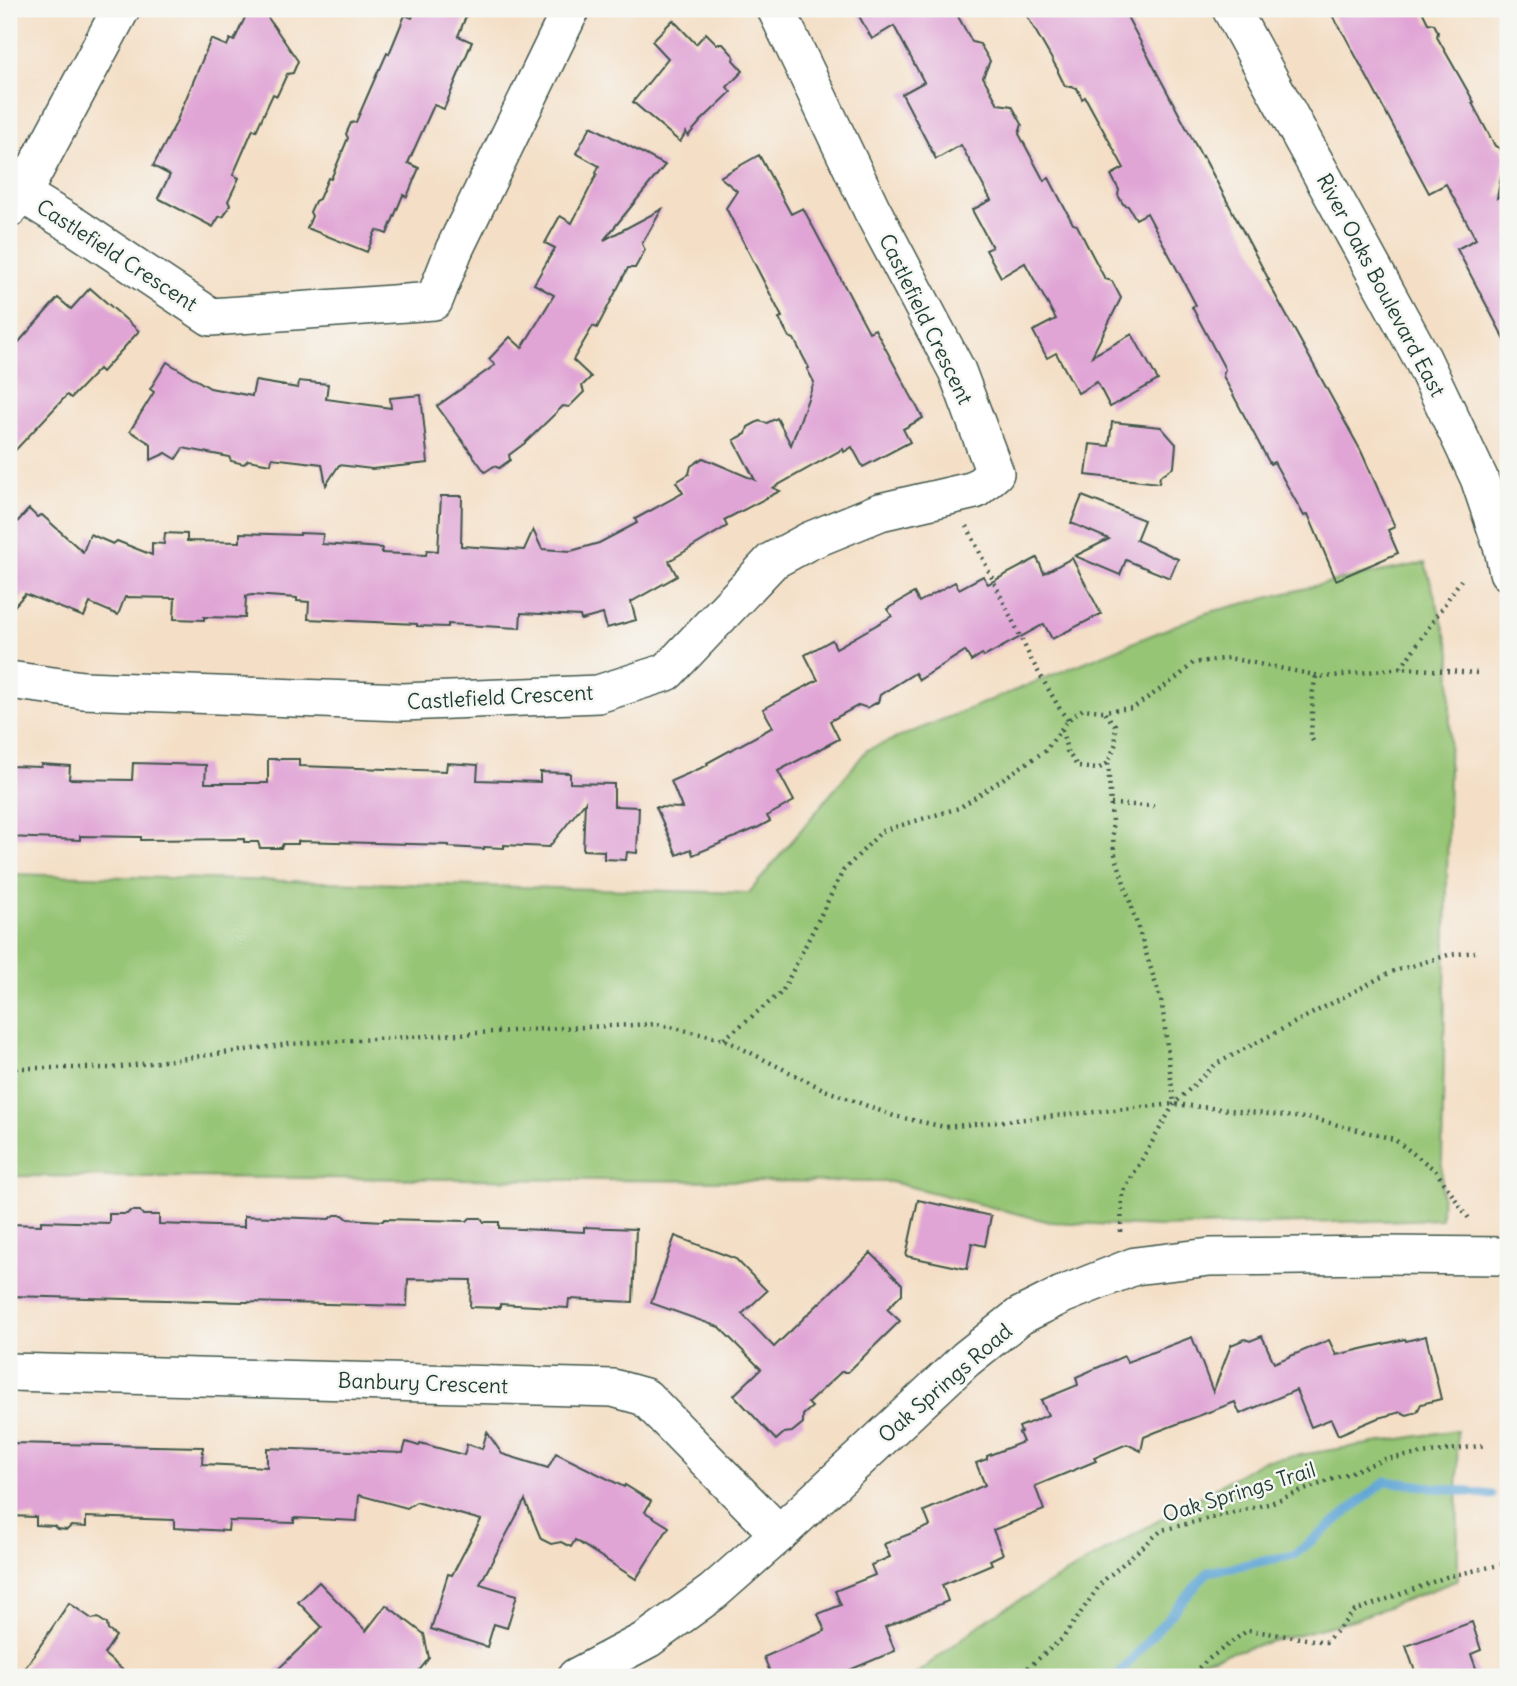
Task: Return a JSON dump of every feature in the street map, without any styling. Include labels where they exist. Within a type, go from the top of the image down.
[{"type":"street","points":[[15,202],[121,9]]},
{"type":"street","name":"Castlefield Crescent","points":[[15,202],[74,225],[211,317],[435,301],[454,250],[571,9]]},
{"type":"street","name":"Castlefield Crescent","points":[[9,680],[83,690],[403,702],[598,694],[667,671],[772,561],[809,541],[880,512],[975,490],[995,473],[957,371],[867,199],[776,9]]},
{"type":"street","name":"River Oaks Boulevard East","points":[[1231,9],[1422,358],[1479,478],[1508,572]]},
{"type":"street","name":"Oak Springs Road","points":[[576,1677],[648,1639],[713,1592],[966,1359],[1020,1316],[1062,1296],[1136,1266],[1210,1257],[1508,1256]]},
{"type":"street","name":"Banbury Crescent","points":[[9,1372],[613,1388],[645,1397],[779,1534]]},
{"type":"path","points":[[952,495],[1032,661],[1068,720]]},
{"type":"path","points":[[1401,668],[1461,580]]},
{"type":"path","points":[[723,1039],[782,992],[843,871],[882,831],[959,808],[1045,751],[1068,720],[1083,709],[1103,711],[1133,708],[1178,677],[1193,663],[1228,658],[1325,677],[1401,668],[1477,673]]},
{"type":"path","points":[[1313,741],[1312,702],[1316,676]]},
{"type":"path","points":[[1103,711],[1115,724],[1116,743],[1108,763],[1114,851],[1161,1004],[1174,1104]]},
{"type":"path","points":[[1062,729],[1067,751],[1079,767],[1098,769],[1108,763]]},
{"type":"path","points":[[1111,804],[1154,806]]},
{"type":"path","points":[[1121,1231],[1122,1194],[1174,1104],[1216,1064],[1391,972],[1475,951]]},
{"type":"path","points":[[9,1068],[113,1068],[290,1044],[657,1024],[723,1039],[825,1090],[894,1116],[945,1127],[1174,1104],[1314,1119],[1394,1139],[1435,1170],[1470,1220]]},
{"type":"path","name":"Oak Springs Trail","points":[[1017,1677],[1063,1638],[1102,1582],[1161,1530],[1268,1504],[1385,1459],[1486,1446]]},
{"type":"path","points":[[1188,1677],[1248,1630],[1326,1642],[1355,1611],[1446,1577],[1508,1563]]},
{"type":"green space","points":[[1425,563],[1451,652],[1441,1219],[1160,1227],[1050,1222],[891,1182],[9,1176],[9,874],[749,893],[867,750],[1206,613],[1339,580]]},
{"type":"green space","points":[[1457,1430],[1458,1580],[1356,1619],[1195,1662],[1188,1677],[912,1677],[989,1618],[1262,1461]]},
{"type":"building","points":[[249,9],[262,9],[298,61],[293,73],[287,74],[277,96],[273,94],[256,131],[253,129],[233,175],[239,178],[228,201],[230,205],[213,227],[158,198],[170,175],[153,166],[175,125],[211,39],[227,46],[230,39],[234,41]]},
{"type":"building","points":[[416,9],[469,9],[458,36],[472,42],[444,109],[434,105],[408,163],[419,168],[407,197],[403,195],[387,234],[376,230],[367,252],[307,228],[312,216],[310,212],[328,178],[331,179],[348,138],[346,134],[351,123],[356,122],[405,15],[412,18]]},
{"type":"building","points":[[855,9],[954,9],[972,42],[980,44],[990,61],[983,77],[998,104],[1012,106],[1022,124],[1019,134],[1044,181],[1049,178],[1105,279],[1112,281],[1121,298],[1092,356],[1132,334],[1158,380],[1110,407],[1097,382],[1078,393],[1056,353],[1047,358],[1033,331],[1056,319],[1025,263],[1001,277],[986,250],[992,247],[972,210],[991,200],[961,145],[936,159],[902,94],[924,82],[894,26],[872,39]]},
{"type":"building","points":[[1023,9],[1123,9],[1361,451],[1395,527],[1388,530],[1398,553],[1336,580],[1308,514],[1304,516],[1274,462],[1270,464],[1223,376],[1225,369],[1192,307],[1196,305],[1147,213],[1136,219],[1118,195],[1119,190],[1111,175],[1124,168],[1085,97],[1082,99],[1077,88],[1065,86]]},
{"type":"building","points":[[1328,9],[1421,9],[1428,23],[1434,24],[1437,37],[1474,102],[1472,103],[1495,146],[1500,148],[1505,156],[1497,198],[1508,191],[1508,346],[1457,249],[1476,239],[1446,184],[1429,193]]},
{"type":"building","points":[[673,20],[696,44],[706,33],[717,44],[723,44],[743,71],[727,87],[731,92],[688,136],[686,132],[680,142],[633,102],[668,58],[652,41]]},
{"type":"building","points":[[591,126],[665,165],[604,240],[662,209],[642,244],[645,250],[635,268],[628,268],[597,328],[593,326],[573,360],[591,377],[582,386],[584,392],[569,407],[563,406],[509,455],[510,460],[499,468],[494,466],[485,472],[437,406],[495,365],[489,359],[510,337],[522,348],[554,295],[534,284],[555,248],[545,243],[560,216],[572,223],[597,174],[599,166],[576,153]]},
{"type":"building","points":[[759,155],[791,214],[803,208],[869,332],[875,329],[923,418],[903,429],[910,442],[863,467],[852,447],[844,452],[843,449],[773,488],[780,491],[724,520],[727,526],[669,561],[677,576],[631,602],[636,620],[607,628],[603,614],[581,620],[580,616],[521,613],[520,628],[448,624],[448,627],[417,626],[308,619],[309,602],[297,601],[297,598],[252,595],[246,596],[245,618],[174,619],[175,598],[125,597],[118,615],[90,603],[84,617],[25,594],[9,612],[9,531],[29,509],[37,517],[42,515],[83,552],[90,534],[152,555],[152,543],[164,544],[165,533],[187,534],[187,541],[240,542],[240,533],[300,533],[323,534],[322,544],[382,548],[382,553],[426,555],[427,550],[438,551],[441,496],[462,496],[461,546],[524,550],[533,530],[542,549],[571,551],[599,543],[637,523],[635,519],[683,493],[676,482],[689,474],[691,466],[703,458],[755,480],[734,440],[746,434],[748,427],[759,421],[767,423],[777,418],[791,445],[814,382],[794,339],[789,337],[779,318],[782,317],[726,208],[737,191],[720,177]]},
{"type":"building","points":[[90,288],[139,331],[102,372],[99,369],[71,398],[67,395],[9,457],[9,353],[58,298],[71,309]]},
{"type":"building","points":[[167,362],[210,388],[252,396],[255,381],[298,388],[299,381],[328,384],[326,399],[391,408],[390,398],[421,395],[428,463],[372,469],[339,465],[326,485],[322,464],[272,458],[271,464],[248,460],[244,464],[231,461],[229,457],[183,448],[176,459],[166,453],[151,460],[151,444],[130,431],[154,392],[150,389]]},
{"type":"building","points":[[1112,422],[1161,427],[1176,444],[1174,467],[1160,476],[1159,483],[1086,475],[1090,444],[1109,446]]},
{"type":"building","points":[[1082,496],[1144,520],[1136,540],[1178,559],[1170,578],[1126,560],[1120,575],[1075,556],[1109,539],[1071,523]]},
{"type":"building","points":[[1037,558],[1044,573],[1072,558],[1101,614],[1052,639],[1044,624],[984,657],[982,654],[971,661],[965,651],[919,680],[915,673],[880,695],[878,702],[867,708],[859,705],[830,721],[839,739],[778,771],[794,801],[767,816],[770,821],[759,827],[693,855],[691,849],[677,855],[656,807],[682,808],[671,781],[708,765],[707,763],[773,727],[763,709],[818,680],[805,655],[832,640],[836,648],[892,616],[887,609],[914,593],[919,602],[955,582],[959,589],[983,576],[988,584]]},
{"type":"building","points":[[268,759],[299,759],[299,766],[446,771],[447,763],[478,765],[477,780],[540,782],[540,772],[570,773],[570,783],[614,784],[614,806],[639,807],[637,853],[627,852],[626,860],[604,859],[604,851],[583,850],[585,802],[549,847],[504,845],[504,848],[484,849],[449,845],[298,841],[298,844],[283,844],[281,848],[260,848],[258,842],[244,842],[244,839],[141,840],[141,837],[80,836],[80,840],[9,837],[9,766],[70,766],[69,779],[132,780],[133,763],[206,765],[205,783],[268,783]]},
{"type":"building","points":[[918,1200],[991,1216],[985,1246],[972,1243],[967,1269],[906,1256]]},
{"type":"building","points":[[130,1211],[140,1211],[143,1215],[159,1215],[159,1224],[244,1227],[244,1216],[329,1219],[335,1215],[343,1215],[348,1219],[383,1221],[467,1221],[470,1218],[481,1218],[484,1222],[499,1222],[499,1228],[584,1232],[584,1227],[636,1229],[633,1302],[569,1299],[568,1308],[500,1304],[500,1308],[470,1307],[471,1280],[408,1279],[407,1306],[9,1296],[9,1224],[41,1225],[41,1221],[109,1223],[109,1214],[127,1214]]},
{"type":"building","points":[[675,1236],[736,1259],[767,1291],[742,1314],[774,1347],[871,1253],[902,1284],[902,1294],[887,1309],[900,1321],[848,1372],[841,1372],[808,1403],[812,1407],[803,1415],[803,1423],[776,1440],[734,1395],[761,1369],[719,1327],[651,1303]]},
{"type":"building","points":[[1262,1336],[1274,1363],[1329,1340],[1336,1355],[1426,1336],[1441,1399],[1421,1404],[1417,1412],[1407,1415],[1401,1412],[1378,1418],[1338,1435],[1331,1419],[1311,1427],[1296,1390],[1240,1414],[1235,1402],[1156,1432],[1144,1437],[1141,1451],[1127,1444],[1094,1458],[1096,1461],[1035,1486],[1044,1510],[993,1530],[1003,1554],[990,1560],[992,1564],[942,1585],[948,1601],[885,1627],[895,1651],[833,1677],[772,1677],[764,1657],[825,1631],[818,1614],[841,1605],[835,1591],[875,1575],[871,1565],[890,1557],[884,1544],[930,1526],[924,1511],[985,1485],[976,1463],[1023,1442],[1019,1427],[1048,1415],[1041,1400],[1078,1385],[1076,1377],[1124,1356],[1127,1362],[1192,1337],[1213,1392],[1231,1345]]},
{"type":"building","points":[[487,1432],[502,1454],[548,1468],[556,1453],[624,1487],[625,1485],[651,1501],[645,1512],[669,1527],[636,1579],[575,1540],[571,1547],[561,1542],[551,1544],[541,1539],[525,1500],[480,1584],[517,1595],[507,1628],[494,1624],[487,1647],[431,1629],[448,1574],[452,1575],[481,1520],[416,1502],[407,1508],[359,1495],[357,1521],[294,1518],[294,1523],[229,1521],[228,1531],[174,1528],[174,1520],[86,1517],[86,1527],[71,1526],[67,1530],[36,1525],[36,1517],[9,1516],[9,1443],[203,1447],[202,1464],[267,1467],[267,1448],[403,1453],[406,1442],[464,1455],[467,1444],[482,1449]]},
{"type":"building","points":[[319,1582],[366,1631],[386,1605],[424,1634],[429,1658],[418,1672],[409,1677],[270,1677],[322,1627],[298,1602]]},
{"type":"building","points":[[69,1603],[92,1619],[98,1618],[107,1624],[108,1630],[116,1636],[104,1654],[131,1677],[19,1677]]},
{"type":"building","points":[[1472,1622],[1481,1650],[1471,1654],[1479,1677],[1417,1677],[1406,1646]]},
{"type":"waterway","points":[[1116,1677],[1208,1572],[1294,1555],[1386,1481],[1492,1495]]}]
